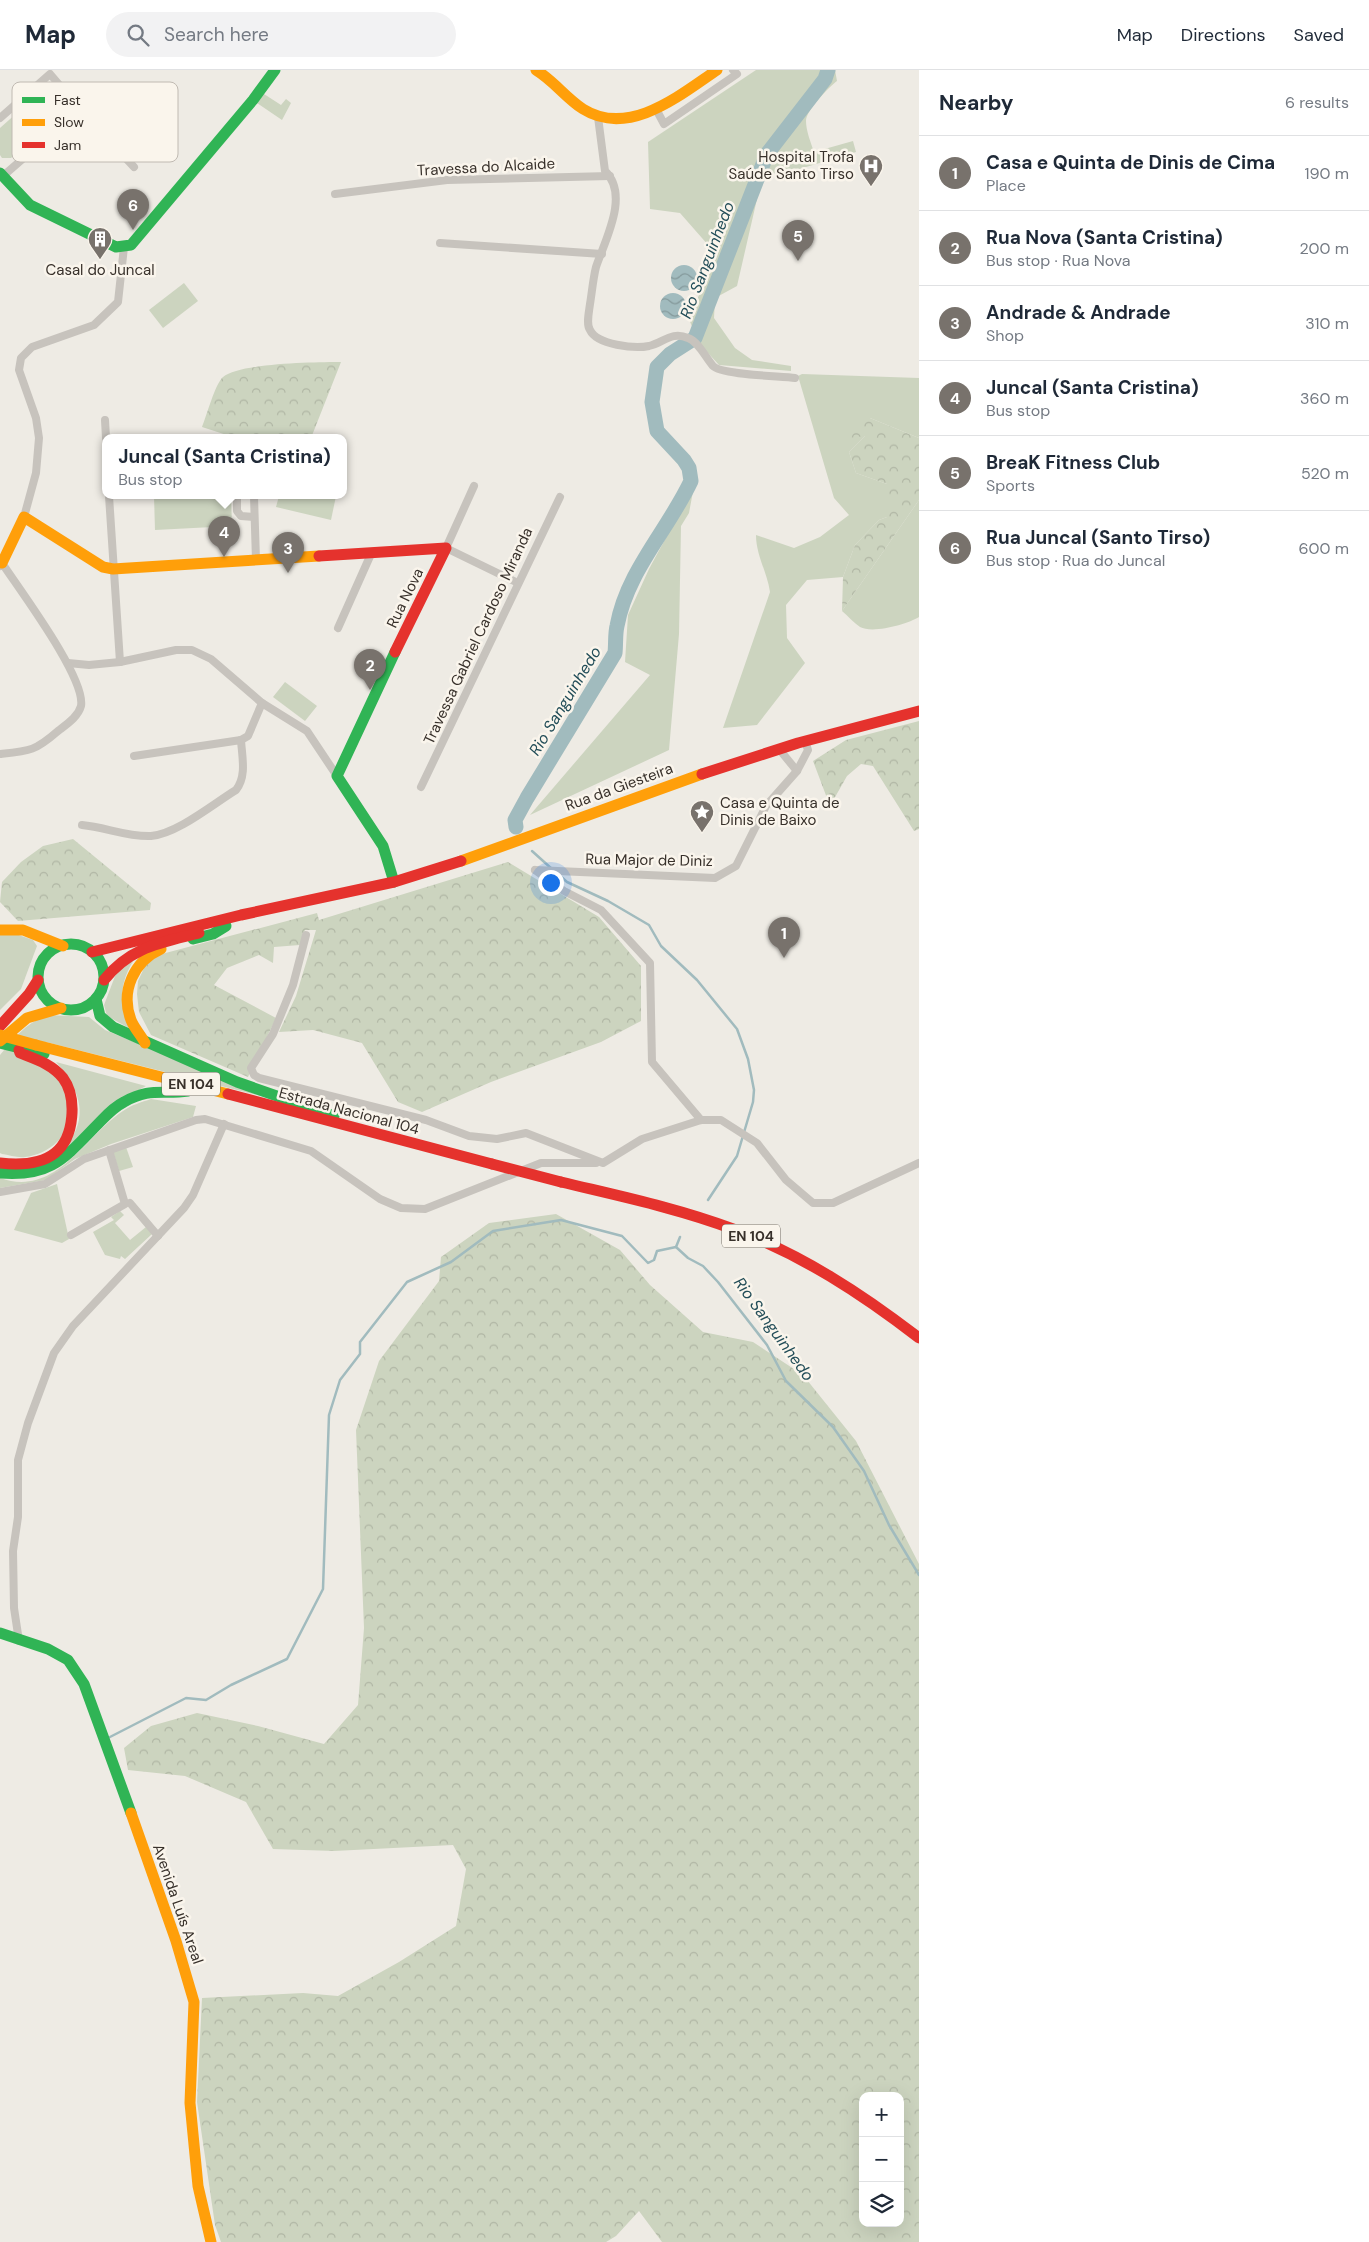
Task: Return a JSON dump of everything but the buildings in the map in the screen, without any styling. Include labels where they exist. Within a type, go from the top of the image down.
[{"type":"main road","points":[[1,175],[30,205],[116,247],[124,247],[138,239],[154,221],[253,100],[275,70]]},
{"type":"main road","points":[[536,70],[548,76],[583,109],[598,117],[623,120],[647,114],[715,70]]},
{"type":"main road","points":[[1,564],[24,516],[103,567],[113,569],[446,548]]},
{"type":"main road","name":"Rua Nova","points":[[337,776],[375,692],[446,548]]},
{"type":"main road","name":"Rua da Giesteira","points":[[331,896],[394,882],[438,869],[716,768],[805,741],[919,711]]},
{"type":"main road","points":[[337,776],[383,846],[394,882]]},
{"type":"main road","points":[[331,896],[131,953],[111,970],[104,980],[96,999],[96,1008],[102,1020],[145,1042],[237,1082],[342,1119],[345,1124]]},
{"type":"main road","points":[[92,952],[331,896]]},
{"type":"main road","points":[[145,1042],[131,1019],[128,999],[130,982],[139,963],[151,952],[213,934],[226,926]]},
{"type":"main road","points":[[0,930],[24,930],[62,946],[78,946],[92,952],[101,965],[104,980]]},
{"type":"main road","points":[[0,1026],[29,994],[38,980],[39,971],[47,955],[62,946]]},
{"type":"main road","points":[[38,980],[45,998],[61,1008]]},
{"type":"main road","points":[[0,1042],[10,1030],[36,1012],[61,1008],[80,1009],[96,999]]},
{"type":"main road","name":"Estrada Nacional 104","points":[[0,1035],[345,1124],[433,1149]]},
{"type":"main road","name":"Estrada Nacional 104","points":[[0,1042],[324,1125],[433,1149]]},
{"type":"main road","points":[[0,1163],[17,1166],[38,1162],[58,1152],[69,1132],[74,1111],[70,1090],[56,1071],[39,1060],[20,1053],[18,1048]]},
{"type":"main road","points":[[0,1173],[33,1174],[49,1168],[63,1159],[113,1108],[140,1094],[159,1091],[178,1093],[188,1091]]},
{"type":"main road","name":"EN 104","points":[[433,1149],[658,1205],[756,1238],[843,1284],[885,1312],[919,1338]]},
{"type":"main road","name":"Avenida Luís Areal","points":[[0,1633],[48,1649],[68,1660],[84,1684],[176,1941],[194,2002],[190,2103],[198,2186],[211,2242]]},
{"type":"street","points":[[656,109],[664,124],[737,74],[733,70]]},
{"type":"street","points":[[41,82],[52,72],[60,82]]},
{"type":"street","points":[[0,118],[12,107]]},
{"type":"street","points":[[598,117],[605,171],[610,176],[616,189],[614,211],[608,239],[596,266],[588,313],[588,329],[594,336],[610,344],[649,346],[674,334],[689,338],[714,367],[729,372],[795,378]]},
{"type":"street","points":[[1,175],[17,162]]},
{"type":"street","points":[[129,162],[134,167]]},
{"type":"street","name":"Travessa do Alcaide","points":[[335,194],[447,180],[610,176]]},
{"type":"street","points":[[440,243],[602,254]]},
{"type":"street","points":[[24,516],[36,473],[38,438],[36,418],[19,370],[21,358],[32,347],[94,325],[118,302],[124,247]]},
{"type":"street","points":[[105,420],[106,434]]},
{"type":"street","name":"Rua Nova","points":[[446,548],[474,486]]},
{"type":"street","name":"Travessa Gabriel Cardoso Miranda","points":[[421,788],[560,497]]},
{"type":"street","points":[[109,499],[120,662]]},
{"type":"street","points":[[236,499],[237,511],[241,516],[254,517]]},
{"type":"street","points":[[254,499],[256,560]]},
{"type":"street","points":[[446,548],[518,583]]},
{"type":"street","points":[[338,628],[371,554]]},
{"type":"street","points":[[0,754],[32,751],[78,714],[81,704],[68,663],[1,564]]},
{"type":"street","points":[[68,663],[89,665],[120,662],[176,650],[192,650],[211,659],[262,703],[307,731],[337,776]]},
{"type":"street","points":[[134,756],[241,740],[248,736],[262,703]]},
{"type":"street","points":[[82,825],[132,835],[152,836],[176,827],[236,790],[242,783],[241,740]]},
{"type":"street","name":"Rua Major de Diniz","points":[[701,1120],[652,1062],[650,963],[601,910],[564,891],[535,870],[715,878],[736,866],[766,806],[797,771],[808,750],[805,741]]},
{"type":"street","points":[[780,749],[797,771]]},
{"type":"street","points":[[306,935],[293,985],[273,1034],[253,1062],[251,1068],[254,1075],[259,1078],[426,1120],[469,1136],[497,1140],[526,1134],[603,1163]]},
{"type":"street","points":[[0,1192],[46,1184],[84,1158],[196,1120],[205,1119],[311,1151],[380,1199],[401,1208],[425,1209],[541,1162],[603,1163],[642,1139],[701,1120],[721,1120],[757,1143],[786,1180],[813,1203],[833,1203],[919,1164]]},
{"type":"street","points":[[19,1640],[14,1608],[12,1551],[18,1517],[18,1460],[28,1423],[54,1353],[73,1326],[194,1195],[224,1124]]},
{"type":"street","points":[[109,1150],[128,1204],[158,1236]]},
{"type":"street","points":[[70,1235],[139,1200]]},
{"type":"green space","points":[[756,70],[835,70],[837,81],[819,99],[807,116],[808,133],[814,152],[853,141],[856,152],[783,174],[751,171],[749,177],[760,181],[760,186],[737,286],[715,298],[714,318],[735,348],[752,360],[791,366],[791,371],[719,365],[698,342],[689,319],[716,254],[680,213],[650,209],[648,142]]},
{"type":"green space","points":[[264,94],[281,105],[286,99],[291,103],[282,120],[257,103]]},
{"type":"green space","points":[[12,117],[11,158],[2,158],[0,155],[0,128]]},
{"type":"green space","points":[[184,283],[198,301],[163,328],[149,310]]},
{"type":"green space","points":[[341,362],[313,434],[224,434],[202,427],[214,393],[223,377],[232,372],[261,366]]},
{"type":"green space","points":[[802,374],[919,378],[919,438],[870,418],[866,435],[849,452],[856,473],[887,484],[887,517],[879,520],[855,545],[843,577],[807,580],[786,605],[787,638],[805,663],[757,725],[723,728],[770,592],[756,542],[756,535],[794,548],[820,537],[849,515],[834,498],[798,376]]},
{"type":"green space","points":[[870,418],[919,438],[919,500],[842,611],[843,577],[855,545],[879,520],[887,517],[887,484],[856,473],[849,452],[865,436],[850,438],[853,421]]},
{"type":"green space","points":[[694,486],[689,513],[681,526],[679,634],[669,750],[530,815],[650,675],[625,662],[628,615],[649,569]]},
{"type":"green space","points":[[154,499],[231,499],[232,526],[155,530]]},
{"type":"green space","points":[[278,499],[335,499],[331,520],[276,507]]},
{"type":"green space","points":[[919,500],[919,617],[899,625],[881,629],[860,627],[842,611]]},
{"type":"green space","points":[[285,682],[317,706],[305,721],[273,697]]},
{"type":"green space","points":[[919,721],[919,829],[914,831],[873,766],[861,764],[847,776],[830,806],[813,761],[846,740]]},
{"type":"green space","points":[[73,839],[151,903],[150,910],[18,921],[0,902],[2,882],[21,862],[43,846]]},
{"type":"green space","points":[[508,862],[599,917],[641,966],[641,1021],[601,1042],[491,1082],[422,1112],[398,1102],[362,1043],[313,1030],[279,1032],[296,996],[316,930],[305,930],[300,945],[274,947],[273,963],[259,955],[227,968],[214,985],[276,1018],[248,1077],[151,1035],[139,1012],[138,981],[145,966],[158,955],[317,913],[319,920]]},
{"type":"green space","points":[[10,932],[33,940],[37,946],[21,989],[0,1010],[0,933]]},
{"type":"green space","points":[[137,955],[124,982],[122,999],[129,1028],[107,1016],[104,1005],[117,971]]},
{"type":"green space","points":[[48,1015],[89,1017],[105,1030],[273,1099],[46,1042],[40,1066],[56,1077],[65,1092],[68,1110],[66,1128],[57,1142],[38,1154],[16,1157],[2,1154],[0,1153],[0,1055],[27,1026]]},
{"type":"green space","points":[[56,1062],[146,1086],[118,1101],[57,1156],[74,1134],[80,1115],[77,1096],[73,1087]]},
{"type":"green space","points":[[151,1099],[196,1106],[193,1117],[111,1144],[75,1159],[46,1180],[0,1188],[0,1178],[20,1182],[38,1179],[54,1172],[123,1111],[133,1105]]},
{"type":"green space","points":[[126,1147],[133,1167],[119,1171],[113,1151]]},
{"type":"green space","points":[[57,1184],[69,1239],[62,1243],[14,1230],[31,1193]]},
{"type":"green space","points":[[120,1211],[124,1215],[115,1223],[130,1240],[146,1227],[152,1234],[125,1259],[121,1256],[120,1259],[105,1255],[93,1232],[114,1220],[111,1217]]},
{"type":"green space","points":[[556,1214],[620,1250],[650,1285],[703,1332],[753,1342],[803,1375],[856,1441],[919,1564],[919,2242],[662,2242],[639,2211],[616,2236],[606,2242],[221,2242],[215,2225],[197,2102],[202,1998],[303,1993],[338,1996],[399,1962],[456,1926],[466,1869],[453,1845],[334,1851],[273,1849],[246,1802],[185,1776],[128,1770],[124,1748],[151,1726],[197,1713],[258,1726],[324,1744],[358,1705],[364,1628],[356,1430],[379,1361],[439,1281],[441,1257],[489,1223]]},
{"type":"water","points":[[684,265],[693,269],[697,278],[693,287],[684,291],[675,287],[671,278],[675,269]]},
{"type":"water","points":[[673,293],[682,297],[686,306],[682,315],[673,319],[664,315],[660,306],[664,297]]},
{"type":"waterway","name":"Rio Sanguinhedo","points":[[516,827],[515,820],[527,798],[615,653],[617,626],[622,606],[630,587],[691,481],[689,468],[684,460],[657,431],[652,402],[657,367],[670,354],[695,338],[767,154],[825,79],[828,70]]},
{"type":"waterway","name":"Rio Sanguinhedo","points":[[532,851],[552,869]]},
{"type":"waterway","name":"Rio Sanguinhedo","points":[[558,874],[567,882],[608,901],[649,925],[661,946],[697,980],[737,1029],[748,1059],[754,1090],[753,1102],[737,1156],[708,1200]]},
{"type":"waterway","points":[[108,1738],[186,1698],[206,1700],[231,1685],[287,1659],[323,1589],[329,1415],[340,1380],[360,1354],[360,1342],[407,1282],[451,1262],[493,1231],[561,1220],[622,1236],[648,1263],[654,1260],[657,1251],[676,1247]]},
{"type":"waterway","name":"Rio Sanguinhedo","points":[[680,1237],[676,1247],[688,1258],[703,1266],[718,1282],[767,1345],[786,1381],[833,1427],[864,1471],[889,1525],[919,1575]]},
{"type":"traffic: fast","points":[[0,173],[30,205],[116,247],[131,245],[253,100],[275,70]]},
{"type":"traffic: fast","points":[[394,882],[383,846],[337,776],[395,652]]},
{"type":"traffic: fast","points":[[193,939],[213,934],[226,926]]},
{"type":"traffic: fast","points":[[71,944],[83,947],[94,954],[101,965],[104,977],[101,989],[94,1000],[83,1007],[71,1010],[59,1007],[48,1000],[41,989],[38,977],[41,965],[48,954],[59,947],[71,944]]},
{"type":"traffic: fast","points":[[96,999],[100,1016],[113,1027],[237,1082],[334,1116]]},
{"type":"traffic: fast","points":[[0,1043],[44,1054]]},
{"type":"traffic: fast","points":[[0,1173],[17,1174],[31,1172],[54,1164],[74,1149],[112,1110],[133,1097],[149,1093],[188,1091]]},
{"type":"traffic: fast","points":[[0,1633],[48,1649],[68,1660],[84,1684],[131,1813]]},
{"type":"traffic: slow","points":[[536,70],[583,109],[600,117],[618,119],[636,116],[653,110],[687,91],[717,70]]},
{"type":"traffic: slow","points":[[0,562],[2,563],[24,517],[103,567],[113,569],[319,556]]},
{"type":"traffic: slow","points":[[461,861],[702,774]]},
{"type":"traffic: slow","points":[[0,930],[23,930],[63,946]]},
{"type":"traffic: slow","points":[[145,1043],[131,1020],[127,998],[132,978],[137,969],[143,961],[161,949]]},
{"type":"traffic: slow","points":[[0,1041],[27,1018],[61,1008]]},
{"type":"traffic: slow","points":[[0,1035],[36,1045]]},
{"type":"traffic: slow","points":[[36,1045],[228,1094]]},
{"type":"traffic: slow","points":[[131,1813],[176,1941],[194,2002],[190,2103],[198,2186],[211,2242]]},
{"type":"traffic: jam","points":[[319,556],[446,548],[395,652]]},
{"type":"traffic: jam","points":[[702,774],[798,743],[919,711]]},
{"type":"traffic: jam","points":[[92,952],[241,915],[394,882],[461,861]]},
{"type":"traffic: jam","points":[[104,980],[124,960],[135,953],[199,933]]},
{"type":"traffic: jam","points":[[0,1026],[29,994],[38,980]]},
{"type":"traffic: jam","points":[[0,1163],[29,1163],[49,1157],[62,1146],[67,1137],[72,1117],[70,1095],[63,1078],[49,1066],[20,1053],[19,1050]]},
{"type":"traffic: jam","points":[[228,1094],[492,1164]]},
{"type":"traffic: jam","points":[[492,1164],[561,1182]]},
{"type":"traffic: jam","points":[[561,1182],[691,1215],[758,1239],[783,1250],[830,1276],[919,1338]]},
{"type":"place","name":"Hospital Trofa Saúde Santo Tirso","points":[[871,187]]},
{"type":"place","name":"Rua Juncal (Santo Tirso)","points":[[133,230]]},
{"type":"place","name":"Casal do Juncal","points":[[100,260]]},
{"type":"place","name":"BreaK Fitness Club","points":[[798,261]]},
{"type":"place","name":"Juncal (Santa Cristina)","points":[[224,557]]},
{"type":"place","name":"Andrade & Andrade","points":[[288,573]]},
{"type":"place","name":"Rua Nova (Santa Cristina)","points":[[370,690]]},
{"type":"place","name":"Casa e Quinta de Dinis de Baixo","points":[[702,833]]},
{"type":"place","name":"Casa e Quinta de Dinis de Cima","points":[[784,958]]}]
